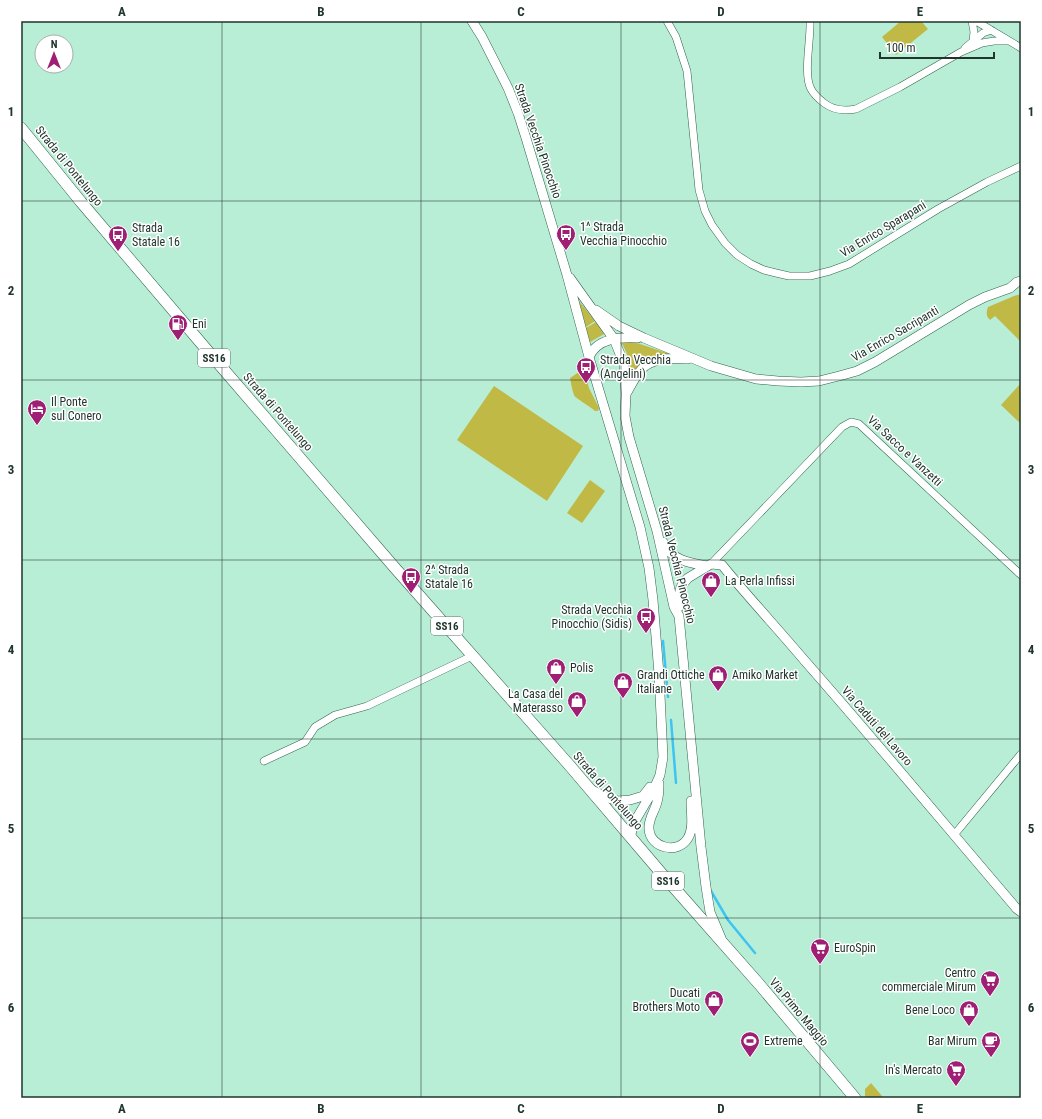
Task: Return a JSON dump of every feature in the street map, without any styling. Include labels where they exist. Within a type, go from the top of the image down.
[{"type":"main road","name":"Strada di Pontelungo","points":[[21,128],[168,305],[723,943]]},
{"type":"main road","name":"Via Primo Maggio","points":[[723,943],[855,1098]]},
{"type":"street","name":"Strada Vecchia Pinocchio","points":[[472,21],[482,37],[508,88],[518,113],[567,275],[588,357],[640,527],[649,568],[653,600],[663,758],[660,775],[653,791],[635,821],[630,837]]},
{"type":"street","name":"Via Enrico Sparapani","points":[[667,21],[676,37],[687,71],[699,190],[704,211],[725,243],[751,264],[764,270],[789,276],[810,276],[849,264],[938,209],[987,182],[1021,166]]},
{"type":"street","points":[[810,21],[808,82],[817,97],[828,106],[836,109],[856,109],[900,87],[961,52],[994,41],[1009,42]]},
{"type":"street","points":[[972,21],[974,32],[973,41]]},
{"type":"street","points":[[976,21],[1021,48]]},
{"type":"street","points":[[961,52],[983,33],[991,30]]},
{"type":"street","points":[[982,44],[991,30]]},
{"type":"street","name":"Strada Vecchia Pinocchio","points":[[567,275],[614,339],[624,364],[626,416],[629,437],[657,531],[674,607],[679,616],[706,887],[710,912],[723,943]]},
{"type":"street","name":"Via Enrico Sacripanti","points":[[590,306],[619,326],[711,366],[756,379],[801,382],[819,381],[857,371],[875,362],[952,315],[985,297],[1010,288],[1017,282],[1021,281]]},
{"type":"street","points":[[1010,288],[1021,290]]},
{"type":"street","name":"Via Enrico Sacripanti","points":[[614,339],[630,337],[644,338]]},
{"type":"street","points":[[588,357],[593,349],[600,343],[614,339]]},
{"type":"street","name":"Via Enrico Sacripanti","points":[[626,394],[645,366],[668,358],[695,359]]},
{"type":"street","name":"Via Sacco e Vanzetti","points":[[679,616],[678,596],[682,586],[688,578],[709,565],[842,427],[851,422],[859,424],[1021,575]]},
{"type":"street","points":[[657,531],[665,548],[673,556],[690,563],[709,565]]},
{"type":"street","name":"Via Caduti del Lavoro","points":[[709,565],[722,565],[1021,912]]},
{"type":"street","points":[[264,761],[305,742],[315,727],[336,715],[367,706],[472,656]]},
{"type":"street","points":[[954,836],[1021,754]]},
{"type":"street","points":[[660,775],[658,800],[650,819],[649,829],[656,842],[661,846],[668,848],[678,847],[685,844],[692,825],[691,802],[695,787]]},
{"type":"street","points":[[588,788],[608,798],[618,801],[630,800],[643,796],[660,775]]},
{"type":"shaded area","points":[[901,21],[921,21],[928,29],[896,55],[882,37]]},
{"type":"shaded area","points":[[1021,294],[1021,342],[995,316],[990,320],[987,313],[988,307]]},
{"type":"shaded area","points":[[579,302],[595,321],[586,327]]},
{"type":"shaded area","points":[[596,322],[606,333],[590,342],[586,328]]},
{"type":"shaded area","points":[[621,342],[634,342],[670,354],[657,356],[631,378],[628,359]]},
{"type":"shaded area","points":[[582,368],[584,370],[589,388],[599,408],[598,411],[595,411],[574,395],[570,378]]},
{"type":"shaded area","points":[[1021,383],[1021,424],[1001,405]]},
{"type":"shaded area","points":[[494,386],[583,446],[547,501],[457,440]]},
{"type":"shaded area","points":[[590,480],[605,491],[582,523],[567,513]]},
{"type":"shaded area","points":[[871,1083],[882,1098],[865,1098],[865,1089]]},
{"type":"waterway","points":[[663,641],[668,697]]},
{"type":"waterway","points":[[671,720],[676,783]]},
{"type":"waterway","points":[[711,891],[728,920],[755,953]]},
{"type":"place","name":"1^ Strada Vecchia Pinocchio","points":[[566,251]]},
{"type":"place","name":"Strada Statale 16","points":[[118,252]]},
{"type":"place","name":"Eni","points":[[178,341]]},
{"type":"place","name":"Strada Vecchia (Angelini)","points":[[586,384]]},
{"type":"place","name":"Il Ponte sul Conero","points":[[37,426]]},
{"type":"place","name":"2^ Strada Statale 16","points":[[411,594]]},
{"type":"place","name":"La Perla Infissi","points":[[711,598]]},
{"type":"place","name":"Strada Vecchia Pinocchio (Sidis)","points":[[646,634]]},
{"type":"place","name":"Polis","points":[[556,685]]},
{"type":"place","name":"Amiko Market","points":[[718,692]]},
{"type":"place","name":"Grandi Ottiche Italiane","points":[[623,699]]},
{"type":"place","name":"La Casa del Materasso","points":[[577,718]]},
{"type":"place","name":"EuroSpin","points":[[820,965]]},
{"type":"place","name":"Centro commerciale Mirum","points":[[990,997]]},
{"type":"place","name":"Ducati Brothers Moto","points":[[714,1017]]},
{"type":"place","name":"Bene Loco","points":[[969,1027]]},
{"type":"place","name":"Extreme","points":[[750,1058]]},
{"type":"place","name":"Bar Mirum","points":[[991,1058]]},
{"type":"place","name":"In's Mercato","points":[[956,1087]]}]
